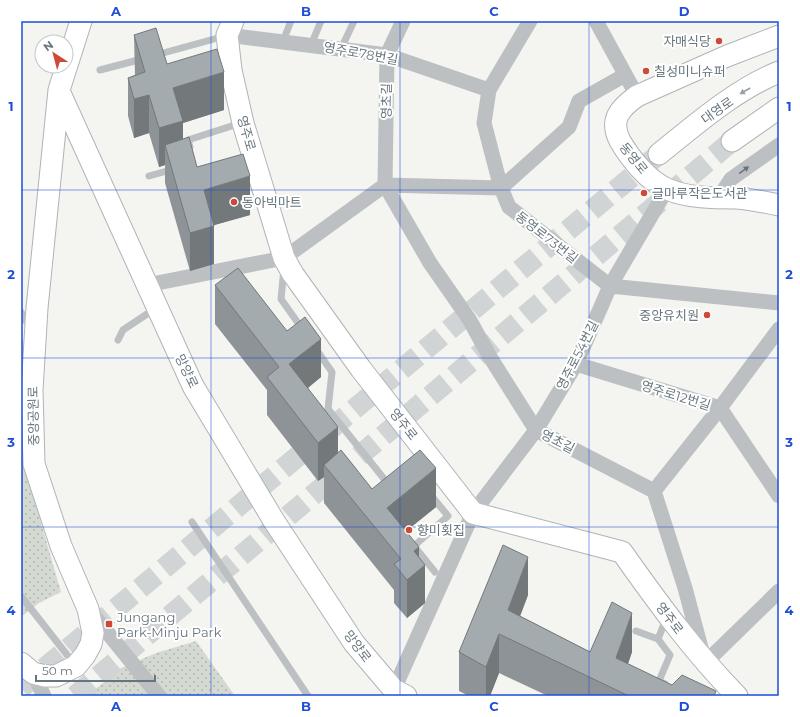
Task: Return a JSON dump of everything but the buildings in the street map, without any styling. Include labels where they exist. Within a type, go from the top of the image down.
[{"type":"street","points":[[59,90],[82,21]]},
{"type":"street","name":"영초길","points":[[403,21],[387,55],[385,185],[430,263],[469,319],[490,357],[536,430],[654,491]]},
{"type":"street","name":"동영로73번길","points":[[530,21],[489,90],[484,123],[501,188],[508,207],[610,286]]},
{"type":"street","points":[[596,21],[637,96]]},
{"type":"street","name":"영주로78번길","points":[[230,28],[283,41],[387,55],[489,90]]},
{"type":"street","name":"영주로","points":[[230,28],[227,71],[284,258],[293,274],[361,369],[473,513],[622,552],[667,616],[705,663],[737,696]]},
{"type":"street","name":"동영로","points":[[779,36],[727,56],[637,96],[624,105],[615,121],[616,134],[625,149],[650,177],[667,189],[718,199],[737,198],[779,205]]},
{"type":"street","name":"대영로","points":[[659,154],[698,122],[738,95],[779,72]]},
{"type":"street","points":[[147,285],[284,258],[385,185],[501,188],[569,127],[578,101],[625,75]]},
{"type":"street","name":"망양로","points":[[59,90],[193,386],[274,521],[354,643],[397,694]]},
{"type":"street","name":"중앙공원로","points":[[27,668],[45,676],[56,676],[76,666],[85,655],[91,644],[93,633],[88,609],[61,546],[34,464],[32,390],[35,339],[59,90]]},
{"type":"street","points":[[732,141],[779,108]]},
{"type":"street","points":[[718,199],[731,179],[779,145]]},
{"type":"street","name":"영주로54번길","points":[[397,694],[473,513],[536,430],[576,364],[610,286],[667,189]]},
{"type":"street","points":[[610,286],[779,303]]},
{"type":"street","points":[[779,329],[720,408],[654,491],[685,588],[705,663],[779,591]]},
{"type":"street","name":"영주로12번길","points":[[576,364],[720,408],[779,496]]},
{"type":"street","points":[[88,609],[159,696]]},
{"type":"street","points":[[27,668],[44,696]]},
{"type":"lane","points":[[283,41],[291,21]]},
{"type":"lane","points":[[310,45],[321,21]]},
{"type":"lane","points":[[341,49],[354,21]]},
{"type":"lane","points":[[100,70],[230,28]]},
{"type":"lane","points":[[193,158],[188,140],[243,123]]},
{"type":"lane","points":[[149,176],[179,168]]},
{"type":"lane","points":[[284,258],[281,299],[332,372],[328,409],[388,486],[394,481]]},
{"type":"lane","points":[[118,340],[123,330],[157,307]]},
{"type":"lane","points":[[21,312],[35,339]]},
{"type":"lane","points":[[424,486],[448,516],[414,546],[435,572]]},
{"type":"lane","points":[[192,522],[308,696]]},
{"type":"lane","points":[[21,596],[76,666]]},
{"type":"lane","points":[[658,639],[667,616]]},
{"type":"lane","points":[[636,631],[658,639],[670,655],[659,681],[672,687]]},
{"type":"shaded area","points":[[21,337],[25,346],[24,464],[61,592],[39,603],[21,617]]},
{"type":"shaded area","points":[[196,641],[235,696],[87,696],[121,668],[156,653]]},
{"type":"tunnel","points":[[75,696],[732,141]]},
{"type":"tunnel","points":[[21,688],[659,154]]},
{"type":"place","name":"자매식당","points":[[719,41]]},
{"type":"place","name":"칠성미니슈퍼","points":[[646,71]]},
{"type":"place","name":"글마루작은도서관","points":[[644,193]]},
{"type":"place","name":"동아빅마트","points":[[234,202]]},
{"type":"place","name":"중앙유치원","points":[[707,315]]},
{"type":"place","name":"향미횟집","points":[[409,530]]},
{"type":"place","name":"Jungang Park-Minju Park","points":[[109,624]]}]
